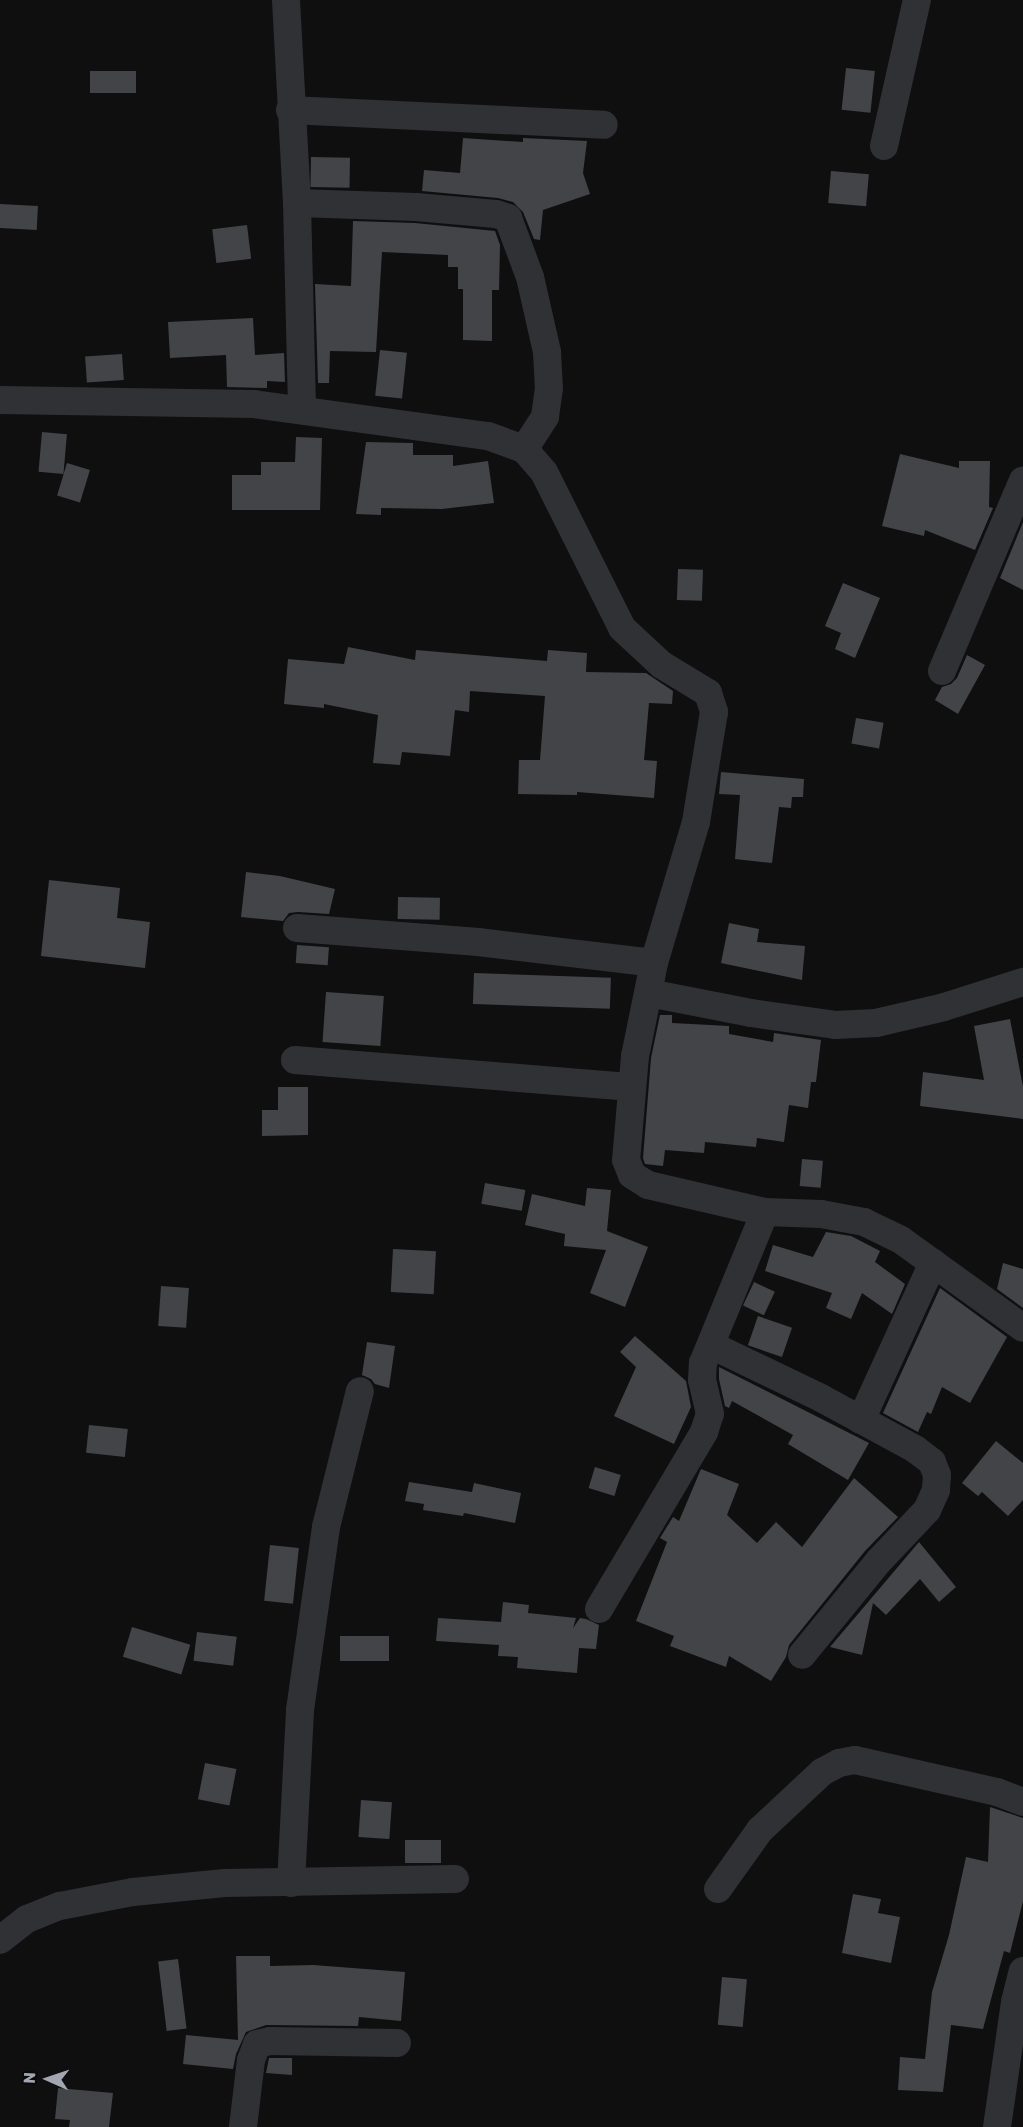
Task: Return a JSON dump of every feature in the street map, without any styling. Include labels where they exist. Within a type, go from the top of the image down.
[{"type":"street","points":[[286,0],[290,110],[297,203],[302,410]]},
{"type":"street","points":[[884,146],[917,0]]},
{"type":"street","points":[[290,110],[604,125]]},
{"type":"street","points":[[297,203],[416,207],[496,214],[508,218],[530,277],[546,352],[549,388],[544,417],[524,449]]},
{"type":"street","points":[[0,400],[254,404],[488,436],[524,449],[544,472],[622,628],[662,665],[708,693],[714,712],[696,822],[654,963],[635,1056],[626,1160],[632,1175],[648,1185],[765,1212],[821,1214],[864,1222],[901,1240],[1023,1328]]},
{"type":"street","points":[[942,671],[1023,480]]},
{"type":"street","points":[[297,928],[478,942],[654,963]]},
{"type":"street","points":[[649,993],[751,1014],[835,1025],[876,1023],[944,1007],[1023,982]]},
{"type":"street","points":[[295,1060],[632,1087]]},
{"type":"street","points":[[599,1609],[704,1432],[710,1414],[702,1380],[703,1363],[765,1212]]},
{"type":"street","points":[[861,1420],[933,1263]]},
{"type":"street","points":[[711,1345],[861,1420],[932,1462],[937,1475],[936,1490],[927,1510],[878,1562],[802,1655]]},
{"type":"street","points":[[291,1882],[300,1710],[326,1527],[360,1391]]},
{"type":"street","points":[[718,1889],[760,1830],[822,1772],[839,1763],[855,1760],[997,1792],[1023,1802]]},
{"type":"street","points":[[0,1940],[27,1919],[60,1906],[144,1891],[225,1883],[455,1879]]},
{"type":"street","points":[[997,2127],[1015,2002],[1023,1971]]},
{"type":"street","points":[[243,2127],[251,2060],[257,2043],[270,2041],[397,2043]]},
{"type":"building","points":[[846,68],[875,71],[870,113],[842,110]]},
{"type":"building","points":[[90,71],[136,71],[136,93],[90,93]]},
{"type":"building","points":[[463,138],[523,142],[523,138],[587,141],[583,173],[590,194],[543,210],[540,240],[534,239],[523,212],[513,202],[498,198],[422,191],[424,170],[460,173]]},
{"type":"building","points":[[311,157],[350,158],[349,188],[310,187]]},
{"type":"building","points":[[831,171],[869,174],[866,206],[828,203]]},
{"type":"building","points":[[0,204],[38,206],[37,230],[0,228]]},
{"type":"building","points":[[353,221],[415,223],[495,231],[500,245],[499,290],[492,290],[492,341],[463,340],[463,289],[458,289],[458,267],[448,267],[448,255],[382,252],[376,352],[330,351],[329,383],[318,383],[315,284],[351,286]]},
{"type":"building","points":[[247,225],[251,259],[216,263],[212,229]]},
{"type":"building","points":[[253,318],[255,355],[284,353],[285,382],[267,381],[267,388],[227,387],[226,355],[170,358],[168,322]]},
{"type":"building","points":[[380,350],[407,353],[402,399],[375,396]]},
{"type":"building","points":[[122,354],[124,380],[87,383],[85,357]]},
{"type":"building","points":[[42,432],[67,434],[63,474],[39,472]]},
{"type":"building","points":[[296,437],[322,438],[320,510],[232,510],[232,475],[261,475],[261,462],[295,462]]},
{"type":"building","points":[[366,442],[413,443],[413,455],[453,455],[453,466],[488,461],[494,503],[442,509],[381,508],[381,515],[356,514]]},
{"type":"building","points":[[900,454],[959,468],[959,461],[990,461],[989,507],[993,508],[975,550],[925,530],[924,536],[882,526]]},
{"type":"building","points":[[67,463],[90,470],[80,503],[57,496]]},
{"type":"building","points":[[1023,522],[1023,590],[1000,578]]},
{"type":"building","points":[[678,569],[703,570],[702,601],[677,600]]},
{"type":"building","points":[[843,583],[880,598],[855,658],[835,649],[841,633],[825,626]]},
{"type":"building","points":[[348,647],[415,660],[416,650],[547,661],[548,650],[587,653],[586,672],[646,673],[673,691],[672,704],[649,703],[644,760],[657,761],[654,798],[577,792],[577,795],[518,794],[519,760],[540,760],[545,696],[470,691],[469,712],[455,710],[450,756],[402,752],[400,765],[373,763],[378,715],[324,704],[324,708],[284,704],[288,659],[344,664]]},
{"type":"building","points":[[967,655],[985,665],[958,714],[935,700],[942,687],[951,684],[957,678]]},
{"type":"building","points":[[856,718],[884,723],[879,748],[851,744]]},
{"type":"building","points":[[721,772],[804,779],[803,797],[792,797],[791,808],[779,807],[772,863],[735,859],[740,795],[719,794]]},
{"type":"building","points":[[246,872],[280,876],[335,889],[329,914],[289,913],[283,921],[241,917]]},
{"type":"building","points":[[49,880],[120,888],[117,918],[150,922],[145,968],[41,956]]},
{"type":"building","points":[[398,897],[440,898],[440,920],[398,919]]},
{"type":"building","points":[[729,923],[759,929],[757,942],[805,946],[802,980],[721,963]]},
{"type":"building","points":[[297,945],[329,947],[328,965],[296,963]]},
{"type":"building","points":[[474,973],[611,978],[610,1009],[473,1004]]},
{"type":"building","points":[[326,992],[384,996],[380,1046],[323,1042]]},
{"type":"building","points":[[660,1015],[672,1015],[672,1023],[729,1026],[729,1034],[773,1042],[774,1033],[821,1040],[816,1082],[811,1082],[808,1108],[789,1105],[784,1142],[757,1138],[756,1147],[705,1142],[704,1153],[665,1150],[663,1166],[645,1164],[643,1158],[651,1058]]},
{"type":"building","points":[[1010,1019],[1023,1087],[1023,1119],[920,1106],[923,1072],[984,1080],[974,1026]]},
{"type":"building","points":[[278,1087],[308,1087],[308,1135],[262,1136],[262,1110],[278,1110]]},
{"type":"building","points":[[802,1159],[823,1161],[821,1188],[800,1186]]},
{"type":"building","points":[[485,1183],[525,1190],[522,1211],[481,1204]]},
{"type":"building","points":[[587,1188],[611,1190],[607,1231],[648,1247],[625,1307],[590,1293],[606,1250],[564,1246],[565,1234],[525,1225],[532,1194],[585,1206]]},
{"type":"building","points":[[826,1232],[851,1236],[880,1251],[875,1262],[905,1284],[892,1314],[862,1293],[851,1319],[826,1308],[832,1293],[765,1271],[773,1245],[813,1257]]},
{"type":"building","points":[[393,1249],[436,1251],[434,1294],[391,1292]]},
{"type":"building","points":[[1003,1263],[1023,1269],[1023,1308],[997,1289]]},
{"type":"building","points":[[754,1282],[775,1292],[764,1315],[743,1306]]},
{"type":"building","points":[[161,1286],[189,1288],[186,1328],[158,1326]]},
{"type":"building","points":[[940,1288],[1007,1337],[970,1403],[942,1387],[931,1414],[927,1412],[918,1432],[883,1413]]},
{"type":"building","points":[[758,1316],[792,1328],[782,1357],[748,1345]]},
{"type":"building","points":[[635,1336],[686,1381],[691,1407],[674,1444],[614,1416],[636,1367],[620,1352]]},
{"type":"building","points":[[367,1342],[395,1346],[389,1388],[375,1384],[371,1379],[362,1375]]},
{"type":"building","points":[[719,1367],[869,1443],[848,1480],[788,1444],[793,1435],[732,1401],[729,1408],[725,1406],[719,1379]]},
{"type":"building","points":[[89,1425],[128,1429],[125,1457],[86,1453]]},
{"type":"building","points":[[996,1441],[1023,1463],[1023,1500],[1008,1516],[982,1492],[978,1496],[962,1483]]},
{"type":"building","points":[[595,1467],[621,1475],[614,1496],[589,1488]]},
{"type":"building","points":[[701,1469],[739,1484],[727,1515],[757,1543],[776,1522],[802,1547],[854,1478],[898,1517],[865,1551],[789,1645],[786,1657],[771,1681],[729,1656],[726,1667],[670,1646],[674,1636],[636,1621],[667,1542],[660,1538],[673,1517],[679,1521]]},
{"type":"building","points":[[409,1482],[472,1492],[474,1483],[521,1493],[515,1523],[464,1513],[463,1516],[423,1510],[424,1504],[405,1501]]},
{"type":"building","points":[[919,1542],[956,1587],[939,1602],[920,1579],[886,1615],[873,1603],[862,1655],[830,1647]]},
{"type":"building","points":[[270,1545],[299,1548],[293,1604],[264,1601]]},
{"type":"building","points":[[503,1602],[529,1605],[528,1613],[576,1618],[573,1628],[580,1618],[599,1625],[596,1649],[579,1648],[577,1673],[517,1668],[518,1657],[498,1656],[499,1645],[436,1641],[438,1618],[501,1622]]},
{"type":"building","points":[[132,1627],[190,1645],[181,1674],[123,1657]]},
{"type":"building","points":[[197,1632],[237,1637],[233,1666],[193,1661]]},
{"type":"building","points":[[340,1636],[389,1636],[389,1661],[340,1661]]},
{"type":"building","points":[[205,1763],[236,1769],[229,1805],[198,1799]]},
{"type":"building","points":[[361,1800],[392,1802],[389,1839],[358,1837]]},
{"type":"building","points":[[990,1807],[1023,1818],[1023,1901],[1010,1953],[1004,1951],[983,2029],[951,2025],[943,2092],[898,2090],[900,2057],[925,2059],[932,1992],[949,1935],[966,1857],[988,1862]]},
{"type":"building","points":[[405,1840],[441,1840],[441,1863],[405,1863]]},
{"type":"building","points":[[853,1894],[881,1899],[878,1913],[900,1917],[891,1963],[842,1953]]},
{"type":"building","points":[[236,1956],[270,1956],[270,1966],[313,1965],[405,1972],[401,2021],[359,2017],[358,2026],[266,2025],[246,2032],[236,2054],[233,2069],[183,2064],[186,2035],[238,2040]]},
{"type":"building","points":[[178,1959],[187,2028],[167,2031],[158,1961]]},
{"type":"building","points":[[722,1977],[747,1979],[743,2027],[718,2025]]},
{"type":"building","points":[[269,2058],[292,2058],[292,2075],[266,2073]]},
{"type":"building","points":[[58,2088],[113,2093],[109,2127],[69,2127],[70,2120],[55,2119]]}]
